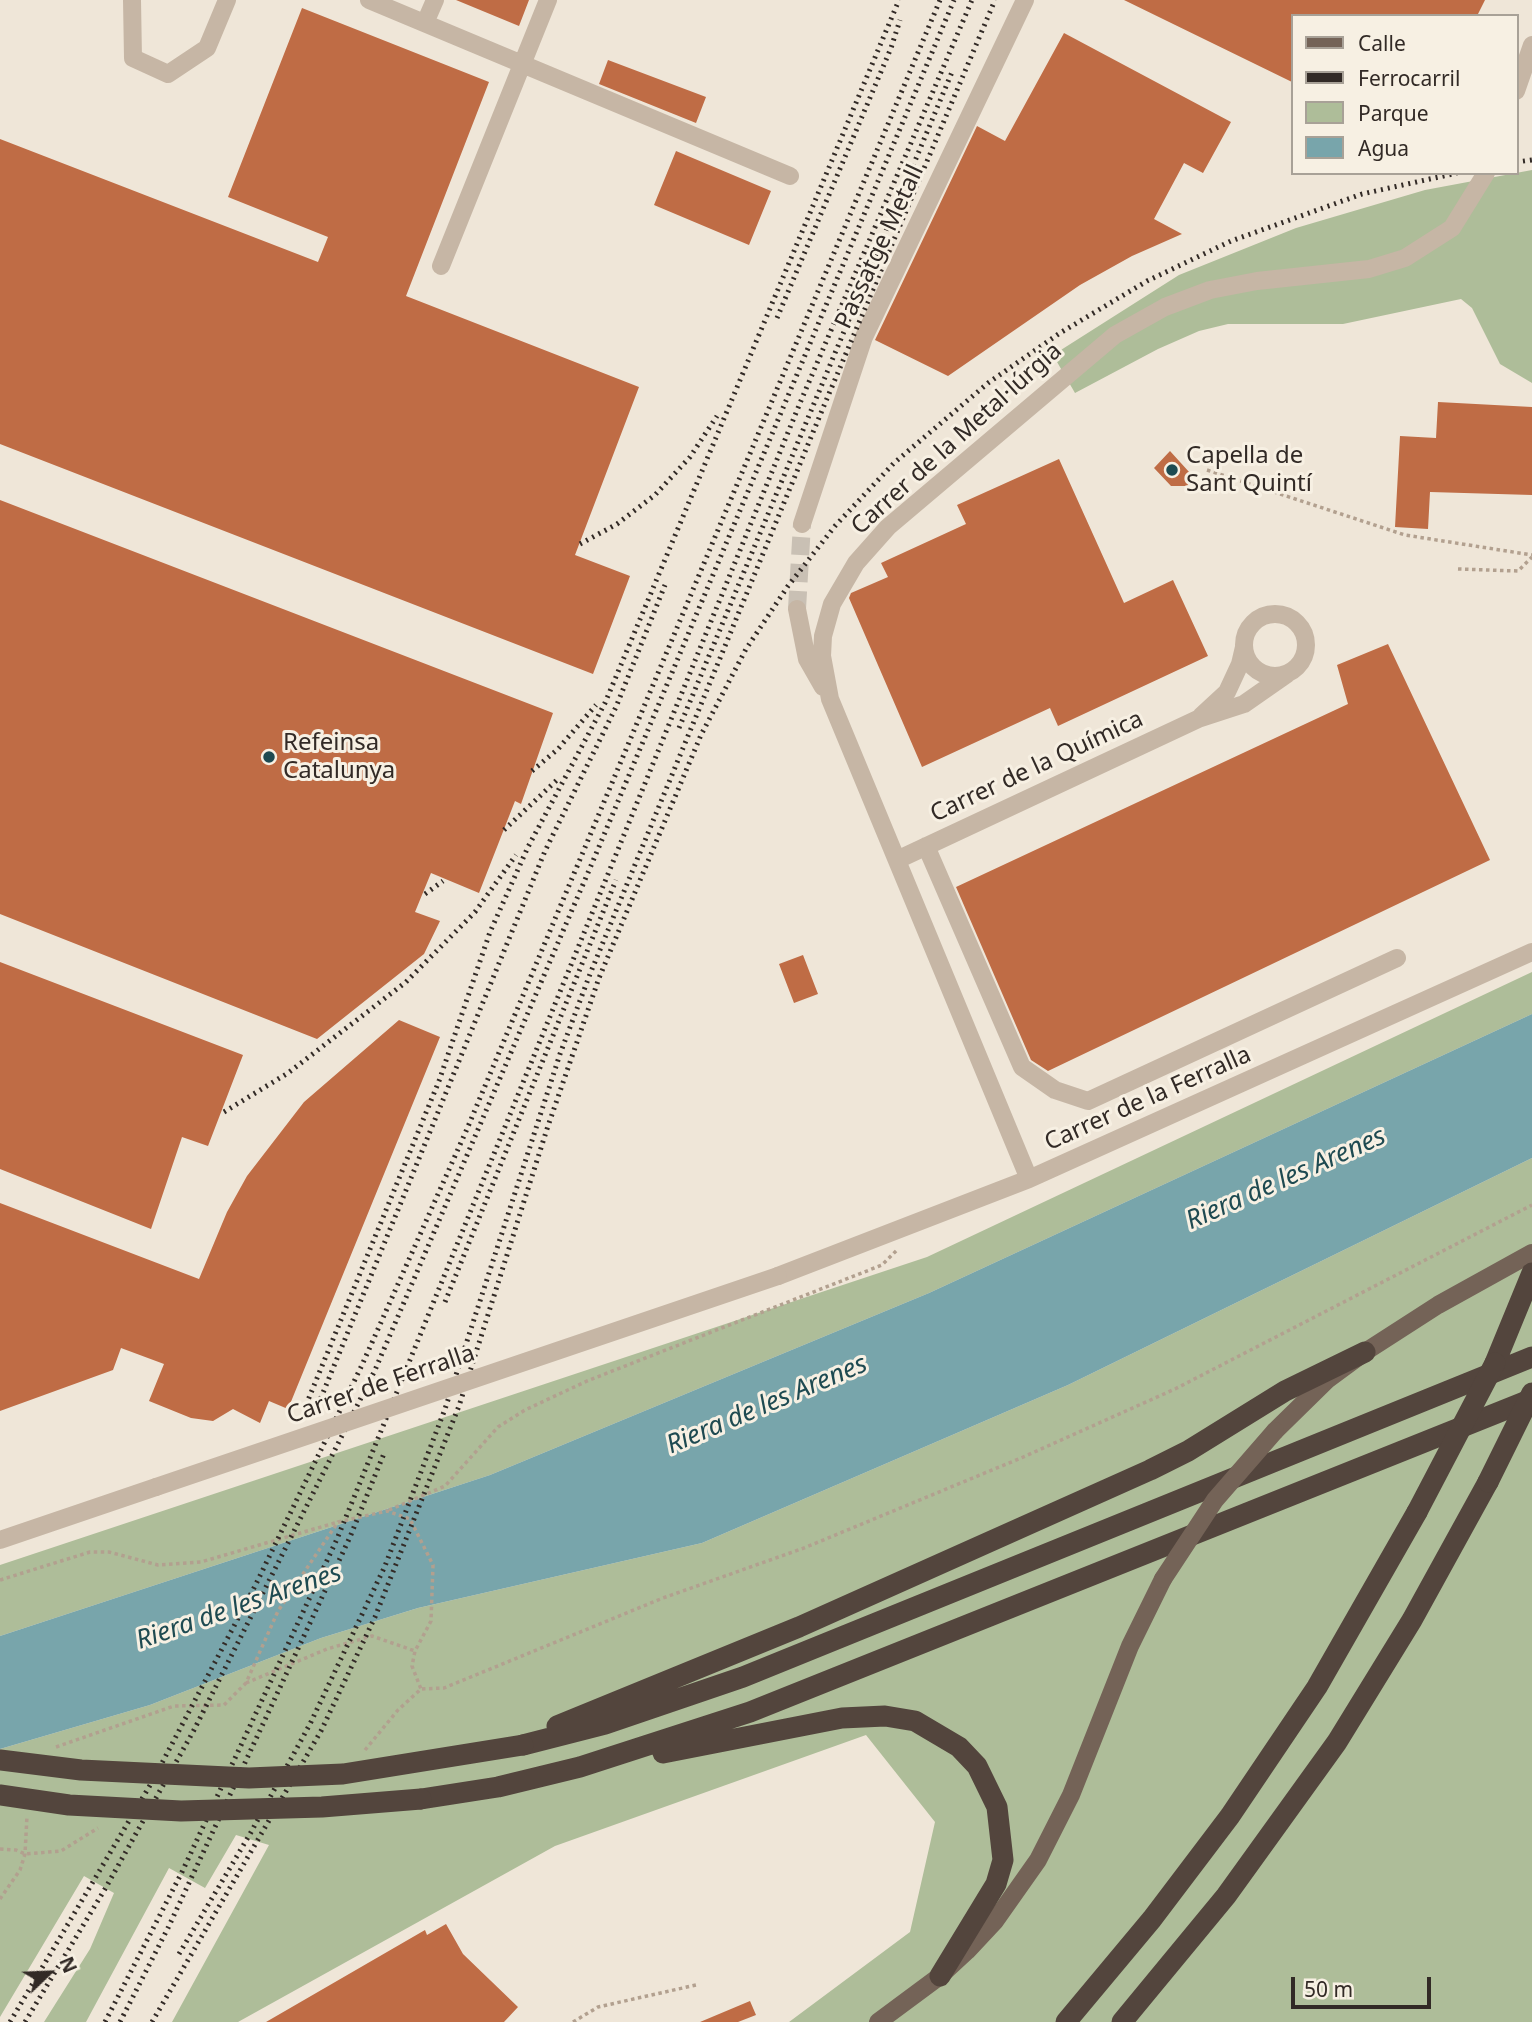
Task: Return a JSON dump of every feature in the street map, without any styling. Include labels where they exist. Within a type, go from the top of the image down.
[{"type":"highway","points":[[1066,2022],[1144,1929],[1230,1816],[1317,1687],[1417,1512],[1494,1363],[1532,1273]]},
{"type":"highway","points":[[603,1716],[1188,1451],[1285,1391],[1364,1352]]},
{"type":"highway","points":[[0,1760],[81,1770],[248,1778],[343,1774],[523,1745],[603,1716],[766,1668],[1532,1357]]},
{"type":"highway","points":[[1122,2022],[1226,1896],[1330,1752],[1412,1620],[1488,1482],[1532,1393]]},
{"type":"highway","points":[[627,1757],[750,1712],[1532,1399]]},
{"type":"highway","points":[[0,1795],[124,1809],[297,1808],[442,1797],[627,1757],[842,1718],[885,1716],[915,1721],[941,1734],[977,1766],[989,1789],[1001,1826],[1003,1860],[991,1892],[940,1976]]},
{"type":"main road","points":[[878,2022],[940,1976],[995,1921],[1038,1860],[1071,1795],[1130,1646],[1163,1579],[1214,1500],[1275,1431],[1327,1380],[1364,1352],[1438,1305],[1532,1253]]},
{"type":"street","points":[[132,0],[133,58],[168,74],[206,48],[227,0]]},
{"type":"street","points":[[369,0],[790,176]]},
{"type":"street","points":[[425,23],[435,0]]},
{"type":"street","points":[[441,266],[548,0]]},
{"type":"street","name":"Passatge Metall","points":[[802,524],[864,337],[1025,0]]},
{"type":"street","points":[[1518,85],[1532,45]]},
{"type":"street","name":"Carrer de la Metal·lúrgia","points":[[1029,1179],[830,699],[822,656],[826,620],[832,604],[856,563],[888,527],[1094,351],[1164,307],[1210,290],[1257,281],[1369,269],[1405,258],[1452,228],[1473,199],[1485,175]]},
{"type":"street","points":[[797,609],[807,659],[830,699]]},
{"type":"street","points":[[1277,613],[1297,621],[1307,640],[1307,650],[1296,668],[1287,674],[1268,675],[1259,671],[1251,665],[1244,647],[1245,636],[1257,619],[1277,613]]},
{"type":"street","name":"Carrer de la Química","points":[[1198,719],[1227,692],[1240,664],[1244,647]]},
{"type":"street","name":"Carrer de la Química","points":[[897,860],[1198,719],[1244,704],[1287,674]]},
{"type":"street","points":[[926,846],[1022,1067],[1055,1090],[1088,1101],[1397,958]]},
{"type":"street","name":"Carrer de la Ferralla","points":[[778,1276],[1029,1179],[1532,952]]},
{"type":"street","name":"Carrer de Ferralla","points":[[0,1541],[778,1276]]},
{"type":"path","points":[[1207,470],[1405,535],[1532,556]]},
{"type":"path","points":[[1458,569],[1518,571],[1532,556]]},
{"type":"path","points":[[387,1511],[410,1518],[433,1565],[431,1621],[415,1651],[412,1666],[421,1689],[444,1688],[663,1598],[804,1548],[1021,1458],[1175,1389],[1532,1205]]},
{"type":"path","points":[[0,1580],[90,1552],[109,1552],[158,1565],[201,1562],[338,1522],[387,1511],[445,1486],[498,1427],[558,1393],[882,1265],[898,1249],[894,1231]]},
{"type":"path","points":[[246,1683],[278,1611],[338,1522]]},
{"type":"path","points":[[52,1749],[174,1706],[219,1707],[246,1683],[327,1649],[372,1636],[415,1651]]},
{"type":"path","points":[[0,1899],[20,1870],[25,1854],[27,1804]]},
{"type":"path","points":[[0,1849],[16,1850],[25,1854]]},
{"type":"path","points":[[573,2022],[598,2007],[696,1984]]},
{"type":"green space","points":[[1532,170],[1532,383],[1500,364],[1472,308],[1461,299],[1343,324],[1228,324],[1199,331],[1158,349],[1075,393],[1053,355],[1179,275],[1296,228],[1425,190],[1518,175],[1518,173]]},
{"type":"green space","points":[[1532,972],[1532,1014],[929,1293],[490,1475],[0,1636],[0,1565],[927,1257]]},
{"type":"green space","points":[[1532,1158],[1532,2022],[789,2022],[910,1932],[935,1822],[866,1735],[555,1846],[238,2022],[172,2022],[269,1845],[236,1835],[205,1888],[169,1868],[86,2022],[44,2022],[90,1949],[114,1893],[84,1876],[0,2017],[0,1749],[150,1705],[321,1638],[418,1608],[702,1543],[1068,1385]]},
{"type":"water","name":"Riera de les Arenes","points":[[1532,1014],[1532,1158],[1068,1385],[702,1543],[418,1608],[321,1638],[150,1705],[0,1749],[0,1636],[490,1475],[929,1293]]},
{"type":"building","points":[[456,0],[529,0],[519,26]]},
{"type":"building","points":[[1124,0],[1485,0],[1478,14],[1290,14],[1290,81]]},
{"type":"building","points":[[302,8],[489,82],[406,296],[639,387],[575,555],[630,576],[593,674],[0,444],[0,139],[318,262],[328,237],[228,197]]},
{"type":"building","points":[[1064,33],[1231,122],[1203,173],[1184,163],[1154,219],[1182,234],[1132,256],[1080,285],[948,376],[875,340],[977,126],[1005,141]]},
{"type":"building","points":[[608,60],[706,97],[696,123],[599,84]]},
{"type":"building","points":[[676,151],[771,191],[749,245],[654,205]]},
{"type":"building","points":[[1438,402],[1532,407],[1532,495],[1430,492],[1428,529],[1395,527],[1400,436],[1436,438]]},
{"type":"building","name":"Capella de Sant Quintí","points":[[1170,451],[1190,473],[1193,481],[1187,486],[1171,486],[1154,468]]},
{"type":"building","points":[[1059,459],[1124,603],[1173,580],[1208,656],[1058,726],[1050,708],[922,767],[849,598],[851,593],[888,577],[881,563],[966,524],[957,505]]},
{"type":"building","name":"Refeinsa Catalunya","points":[[0,500],[553,713],[521,804],[515,801],[479,893],[431,873],[415,912],[440,921],[424,954],[317,1039],[0,914]]},
{"type":"building","points":[[1388,644],[1490,860],[1048,1071],[1031,1060],[956,887],[1348,704],[1337,665]]},
{"type":"building","points":[[803,955],[818,994],[794,1003],[779,964]]},
{"type":"building","points":[[0,962],[243,1055],[208,1146],[182,1137],[151,1229],[0,1169]]},
{"type":"building","points":[[399,1020],[440,1037],[288,1409],[269,1401],[260,1423],[233,1409],[213,1421],[191,1418],[149,1401],[164,1364],[121,1348],[113,1370],[0,1411],[0,1203],[199,1279],[227,1212],[247,1176],[304,1102]]},
{"type":"building","points":[[446,1924],[463,1954],[518,2007],[504,2022],[266,2022],[425,1930],[427,1935]]},
{"type":"building","points":[[750,2001],[756,2015],[738,2022],[700,2022]]},
{"type":"tunnel","points":[[797,609],[802,524]]},
{"type":"railway","points":[[306,1405],[439,1081],[490,932],[528,847],[605,703],[899,0]]},
{"type":"railway","points":[[10,2022],[152,1782],[255,1586],[362,1365],[467,1129],[940,0]]},
{"type":"railway","points":[[25,2022],[105,1889],[194,1730],[375,1370],[593,861],[954,0]]},
{"type":"railway","points":[[105,2022],[182,1872],[337,1539],[800,403],[972,0]]},
{"type":"railway","points":[[179,1954],[250,1834],[310,1724],[385,1566],[445,1409],[560,1054],[590,974],[823,408],[995,0]]},
{"type":"railway","points":[[777,318],[891,48],[900,20]]},
{"type":"railway","points":[[679,728],[952,72]]},
{"type":"railway","points":[[1518,162],[1532,160]]},
{"type":"railway","points":[[152,2022],[321,1731],[375,1617],[459,1406],[547,1129],[599,978],[701,735],[746,649],[788,586],[835,526],[894,463],[988,383],[1060,333],[1147,281],[1231,241],[1362,194],[1448,175]]},
{"type":"railway","points":[[580,544],[617,524],[655,495],[690,457],[717,416]]},
{"type":"railway","points":[[318,1405],[545,851],[616,707],[665,585]]},
{"type":"railway","points":[[532,771],[558,749],[596,705]]},
{"type":"railway","points":[[504,830],[559,778]]},
{"type":"railway","points":[[224,1112],[288,1073],[406,982],[475,912],[516,855]]},
{"type":"railway","points":[[445,1302],[616,880]]},
{"type":"railway","points":[[425,894],[443,881]]},
{"type":"railway","points":[[120,2022],[168,1928],[350,1537],[385,1451]]},
{"type":"place","name":"Capella de Sant Quintí","points":[[1172,470]]},
{"type":"place","name":"Refeinsa Catalunya","points":[[269,757]]}]
